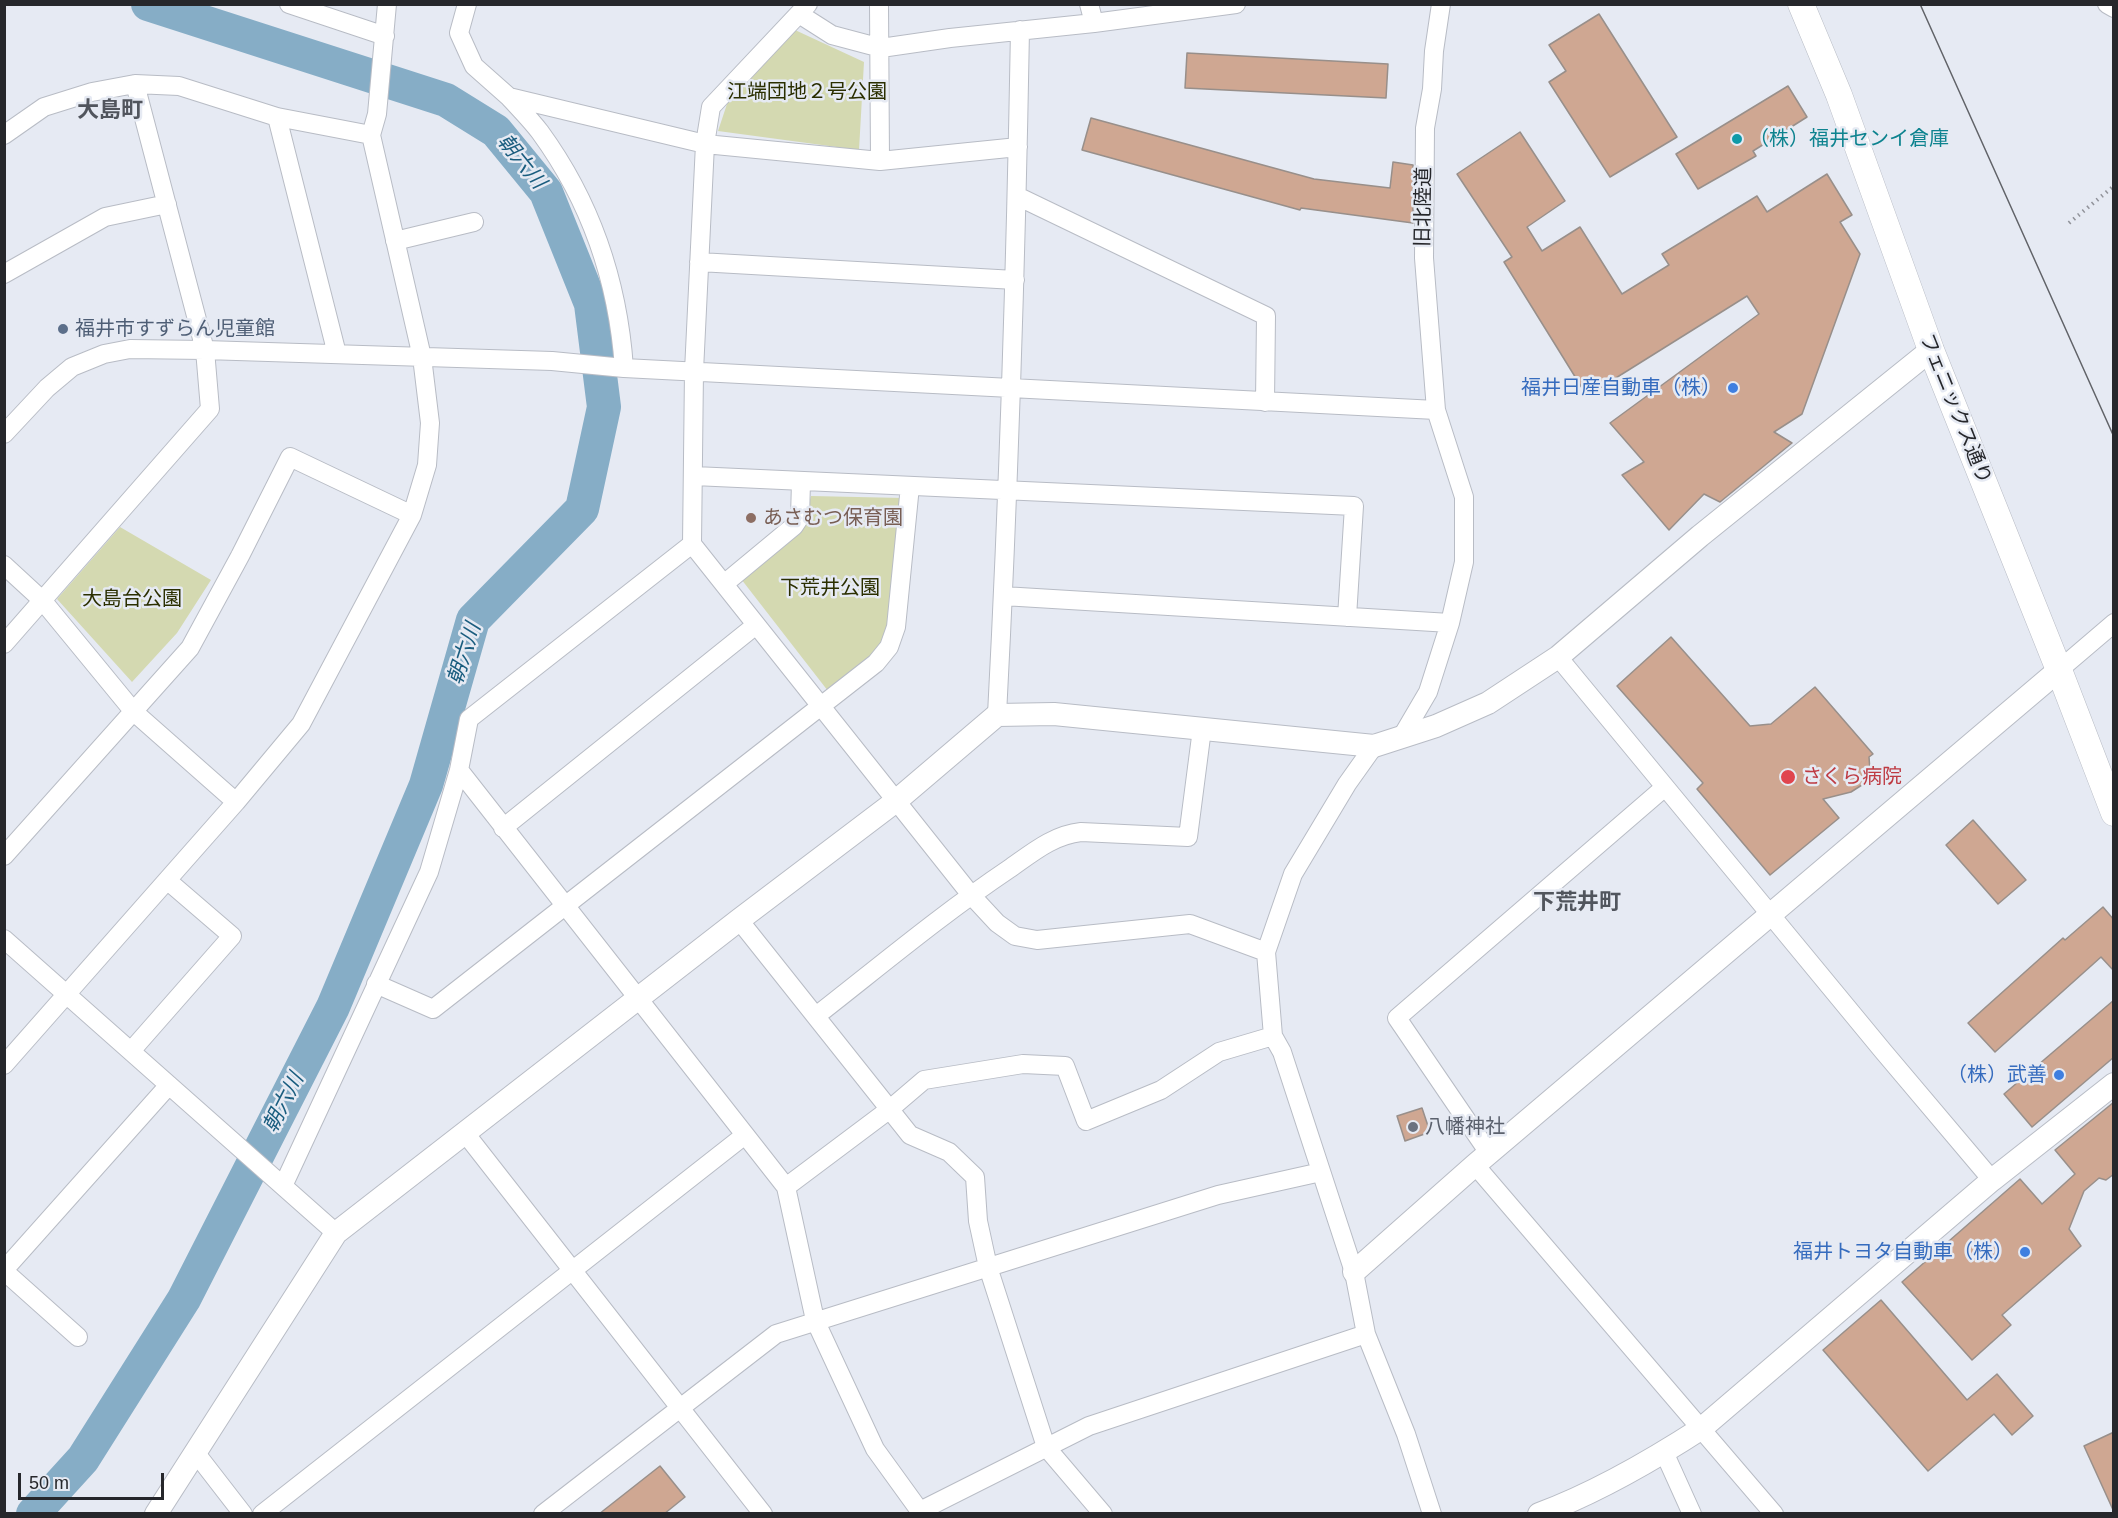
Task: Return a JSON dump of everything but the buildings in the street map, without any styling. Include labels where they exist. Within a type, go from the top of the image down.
[{"type":"main road","name":"フェニックス通り","points":[[1802,4],[1839,95],[1931,350],[2114,813]]},
{"type":"street","points":[[289,4],[384,44]]},
{"type":"street","points":[[4,1065],[236,802],[301,724],[412,515],[427,465],[430,423],[422,357],[370,135],[377,114],[387,4]]},
{"type":"street","points":[[467,4],[459,33],[474,66],[509,97],[539,131],[568,175],[598,237],[619,320],[618,367]]},
{"type":"street","points":[[879,4],[880,161]]},
{"type":"street","points":[[1089,4],[1094,23]]},
{"type":"street","points":[[1236,4],[881,48],[832,35],[804,9],[711,107],[705,144],[694,371],[692,544],[971,894],[997,923],[1015,936],[1038,940],[1190,924],[1266,952]]},
{"type":"street","name":"旧北陸道","points":[[1401,738],[1428,692],[1450,623],[1464,562],[1464,497],[1436,411],[1424,258],[1425,128],[1432,89],[1434,51],[1441,4]]},
{"type":"street","points":[[2107,4],[2114,8]]},
{"type":"street","points":[[998,715],[1016,280],[1020,30]]},
{"type":"street","points":[[4,135],[44,107],[92,92],[135,84],[179,86],[276,117],[370,135]]},
{"type":"street","points":[[4,644],[210,409],[205,350],[135,84]]},
{"type":"street","points":[[509,97],[705,144],[880,161],[1018,147]]},
{"type":"street","points":[[276,117],[337,354]]},
{"type":"street","points":[[1017,196],[1266,316],[1265,402]]},
{"type":"street","points":[[4,274],[105,217],[167,204]]},
{"type":"street","points":[[395,241],[474,222]]},
{"type":"street","points":[[699,262],[1016,280]]},
{"type":"street","points":[[4,434],[47,388],[72,367],[104,354],[130,350],[205,350],[552,361],[618,367],[1436,411]]},
{"type":"street","points":[[156,1514],[336,1233],[896,801],[998,715],[1054,714],[1374,746],[1436,726],[1488,704],[1558,657],[1700,536],[1931,350]]},
{"type":"street","points":[[4,856],[190,648],[290,458],[412,515]]},
{"type":"street","points":[[694,477],[1009,489],[1354,506],[1347,617]]},
{"type":"street","points":[[724,584],[794,526],[800,517],[801,482]]},
{"type":"street","points":[[376,984],[433,1009],[876,663],[889,646],[896,627],[910,486]]},
{"type":"street","points":[[280,1183],[429,872],[459,770],[469,719],[692,544]]},
{"type":"street","points":[[4,565],[42,600],[134,711],[236,802]]},
{"type":"street","points":[[1003,596],[1450,623]]},
{"type":"street","points":[[1354,1272],[1482,1159],[2114,623]]},
{"type":"street","points":[[503,828],[756,625]]},
{"type":"street","points":[[1558,657],[1882,1051],[1992,1180]]},
{"type":"street","points":[[816,1016],[971,894],[1050,841],[1065,834],[1081,831],[1188,837],[1202,729]]},
{"type":"street","points":[[1374,746],[1347,784],[1293,874],[1266,952],[1273,1036],[1282,1052],[1354,1272],[1366,1334],[1406,1434],[1432,1514]]},
{"type":"street","points":[[459,770],[786,1187],[814,1320],[875,1449],[921,1512],[1089,1426],[1366,1334]]},
{"type":"street","points":[[1665,787],[1397,1018],[1482,1159],[1774,1514]]},
{"type":"street","points":[[131,1051],[232,936],[168,880]]},
{"type":"street","points":[[739,920],[910,1135],[949,1152],[975,1178],[978,1221],[988,1267],[1046,1447],[1103,1514]]},
{"type":"street","points":[[4,939],[336,1233]]},
{"type":"street","points":[[786,1187],[890,1109],[924,1080],[1023,1064],[1065,1066],[1086,1120],[1161,1090],[1219,1052],[1273,1036]]},
{"type":"street","points":[[1539,1514],[1571,1508],[1702,1428],[1992,1180],[2114,1084]]},
{"type":"street","points":[[78,1337],[4,1270],[169,1085]]},
{"type":"street","points":[[465,1133],[763,1514]]},
{"type":"street","points":[[262,1514],[571,1269],[745,1135]]},
{"type":"street","points":[[543,1514],[776,1334],[814,1320],[1218,1195],[1321,1172]]},
{"type":"street","points":[[195,1452],[243,1514]]},
{"type":"street","points":[[1664,1452],[1692,1514]]},
{"type":"path","points":[[2069,223],[2114,186]]},
{"type":"green space","name":"江端団地２号公園","points":[[795,30],[864,62],[859,150],[718,131],[727,104]]},
{"type":"green space","name":"下荒井公園","points":[[811,496],[904,498],[890,627],[879,650],[828,691],[738,575],[802,527]]},
{"type":"green space","name":"大島台公園","points":[[120,527],[211,580],[177,633],[132,682],[57,599]]},
{"type":"waterway","name":"朝六川","points":[[33,1514],[83,1459],[184,1299],[333,1007],[426,785],[473,620],[582,509],[604,407],[591,304],[546,192],[496,131],[446,100],[148,4]]},
{"type":"tram line","points":[[1920,4],[2114,437]]},
{"type":"place","name":"（株）福井センイ倉庫","points":[[1737,139]]},
{"type":"place","name":"福井市すずらん児童館","points":[[63,329]]},
{"type":"place","name":"福井日産自動車（株）","points":[[1733,388]]},
{"type":"place","name":"あさむつ保育園","points":[[751,518]]},
{"type":"place","name":"さくら病院","points":[[1788,777]]},
{"type":"place","name":"（株）武善","points":[[2059,1075]]},
{"type":"place","name":"八幡神社","points":[[1413,1127]]},
{"type":"place","name":"福井トヨタ自動車（株）","points":[[2025,1252]]},
{"type":"district","name":"大島町","points":[[110,111]]},
{"type":"district","name":"下荒井町","points":[[1577,903]]}]
